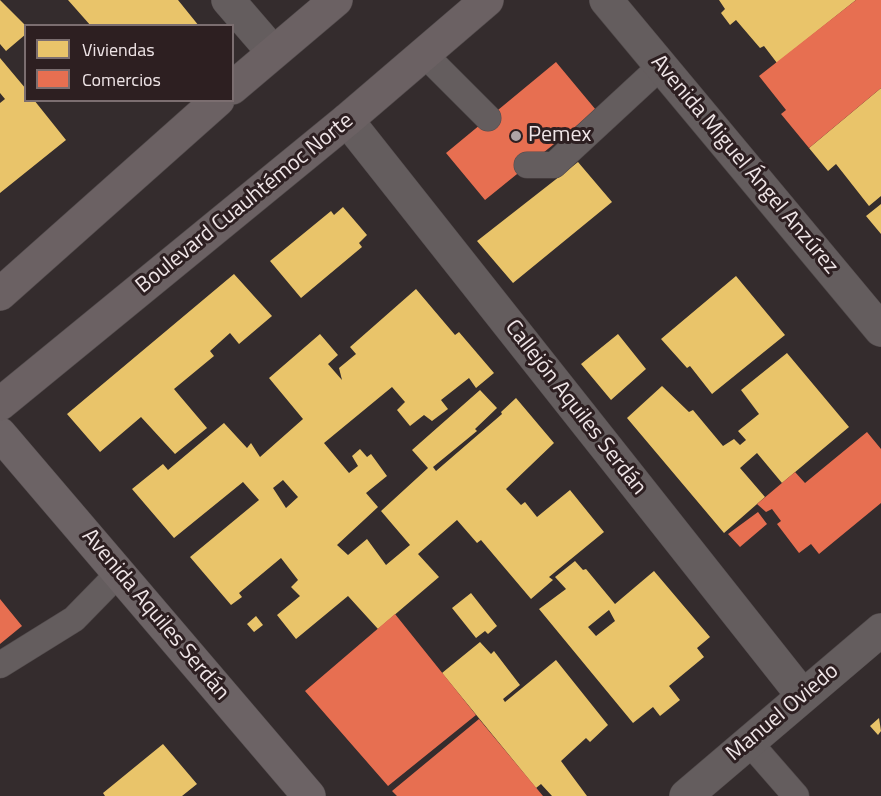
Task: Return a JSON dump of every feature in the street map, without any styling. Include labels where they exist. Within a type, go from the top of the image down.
[{"type":"main road","points":[[234,86],[336,0]]},
{"type":"main road","name":"Boulevard Cuauhtémoc Norte","points":[[0,404],[347,120],[487,0]]},
{"type":"main road","points":[[0,294],[216,102]]},
{"type":"street","points":[[228,0],[273,52]]},
{"type":"street","name":"Avenida Miguel Ángel Anzúrez","points":[[606,0],[881,330]]},
{"type":"street","name":"Callejón Aquiles Serdán","points":[[347,120],[803,696]]},
{"type":"street","name":"Avenida Aquiles Serdán","points":[[0,434],[309,796]]},
{"type":"street","name":"Manuel Oviedo","points":[[700,792],[748,741],[881,630]]},
{"type":"lane","points":[[424,54],[488,118]]},
{"type":"lane","points":[[527,165],[554,165],[661,66]]},
{"type":"lane","points":[[0,665],[74,619],[119,573]]},
{"type":"lane","points":[[748,741],[796,796]]},
{"type":"building: Viviendas","points":[[0,0],[24,24],[24,36],[6,51],[0,44]]},
{"type":"building: Viviendas","points":[[68,0],[178,0],[197,24],[89,24]]},
{"type":"building: Viviendas","points":[[719,0],[856,0],[777,63],[764,46],[760,48],[736,20],[730,25],[721,13],[725,9]]},
{"type":"building: Viviendas","points":[[0,58],[24,87],[24,102],[36,102],[66,140],[0,193],[0,103],[5,99],[0,93]]},
{"type":"building: Viviendas","points":[[881,88],[881,196],[869,206],[836,164],[828,171],[809,148]]},
{"type":"building: Viviendas","points":[[578,162],[612,202],[513,283],[477,241]]},
{"type":"building: Viviendas","points":[[881,204],[881,234],[866,216]]},
{"type":"building: Viviendas","points":[[343,207],[367,235],[359,243],[362,247],[301,298],[270,261],[331,211],[334,215]]},
{"type":"building: Viviendas","points":[[234,274],[272,316],[239,344],[230,333],[210,351],[214,356],[174,389],[207,428],[175,454],[141,417],[100,452],[67,414]]},
{"type":"building: Viviendas","points":[[736,276],[785,335],[712,394],[690,366],[687,368],[661,339]]},
{"type":"building: Viviendas","points":[[416,289],[455,335],[459,332],[494,373],[476,388],[469,378],[441,400],[448,409],[432,421],[424,415],[410,426],[397,410],[405,402],[392,387],[324,443],[349,473],[358,466],[352,456],[360,449],[367,457],[371,454],[387,476],[366,493],[378,507],[337,545],[348,555],[367,539],[386,565],[410,545],[381,511],[428,468],[412,450],[480,390],[497,408],[475,429],[477,431],[433,467],[436,471],[502,414],[501,412],[516,398],[554,443],[506,489],[521,505],[525,502],[537,517],[570,490],[604,532],[549,577],[553,580],[531,599],[481,540],[477,543],[457,520],[418,554],[439,577],[378,629],[348,596],[296,639],[277,615],[300,596],[291,587],[298,580],[281,558],[239,593],[242,597],[231,605],[190,557],[259,500],[243,482],[174,538],[132,489],[163,464],[168,470],[224,423],[247,448],[251,443],[260,457],[303,419],[269,378],[320,334],[338,355],[328,364],[342,380],[339,368],[356,354],[350,347]],"holes":[[[283,480],[298,497],[286,508],[273,488]]]},
{"type":"building: Viviendas","points":[[618,334],[646,369],[611,400],[581,364]]},
{"type":"building: Viviendas","points":[[787,353],[849,427],[782,483],[757,453],[740,468],[765,497],[724,533],[627,418],[662,386],[689,412],[693,410],[723,446],[734,439],[740,445],[746,440],[738,431],[759,414],[741,390]]},
{"type":"building: Viviendas","points":[[575,561],[583,570],[586,569],[615,604],[654,571],[710,637],[697,648],[704,657],[669,686],[680,700],[660,716],[653,707],[633,723],[539,609],[566,589],[555,577]],"holes":[[[609,610],[615,621],[596,636],[588,627]]]},
{"type":"building: Viviendas","points":[[471,593],[497,626],[488,634],[485,631],[476,638],[452,608]]},
{"type":"building: Viviendas","points":[[256,616],[263,625],[254,632],[247,624]]},
{"type":"building: Viviendas","points":[[480,642],[491,654],[494,651],[520,685],[503,699],[505,702],[556,660],[608,725],[590,742],[586,738],[561,761],[587,796],[552,796],[541,784],[536,788],[442,673]]},
{"type":"building: Viviendas","points":[[879,718],[881,731],[878,735],[870,726]]},
{"type":"building: Viviendas","points":[[163,744],[197,784],[182,796],[105,796],[103,793]]},
{"type":"building: Comercios","points":[[856,0],[881,0],[881,88],[809,148],[781,114],[786,110],[759,76]]},
{"type":"building: Comercios","name":"Pemex","points":[[556,62],[596,110],[485,200],[446,153]]},
{"type":"building: Comercios","points":[[867,432],[881,449],[881,503],[819,554],[811,544],[799,553],[777,524],[781,521],[772,509],[766,512],[757,504],[795,472],[805,483]]},
{"type":"building: Comercios","points":[[758,512],[767,524],[740,547],[728,534]]},
{"type":"building: Comercios","points":[[0,599],[22,626],[0,644]]},
{"type":"building: Comercios","points":[[395,614],[476,715],[388,786],[305,691]]},
{"type":"building: Comercios","points":[[479,719],[543,796],[397,796],[392,791]]},
{"type":"place","name":"Pemex","points":[[516,136]]}]
